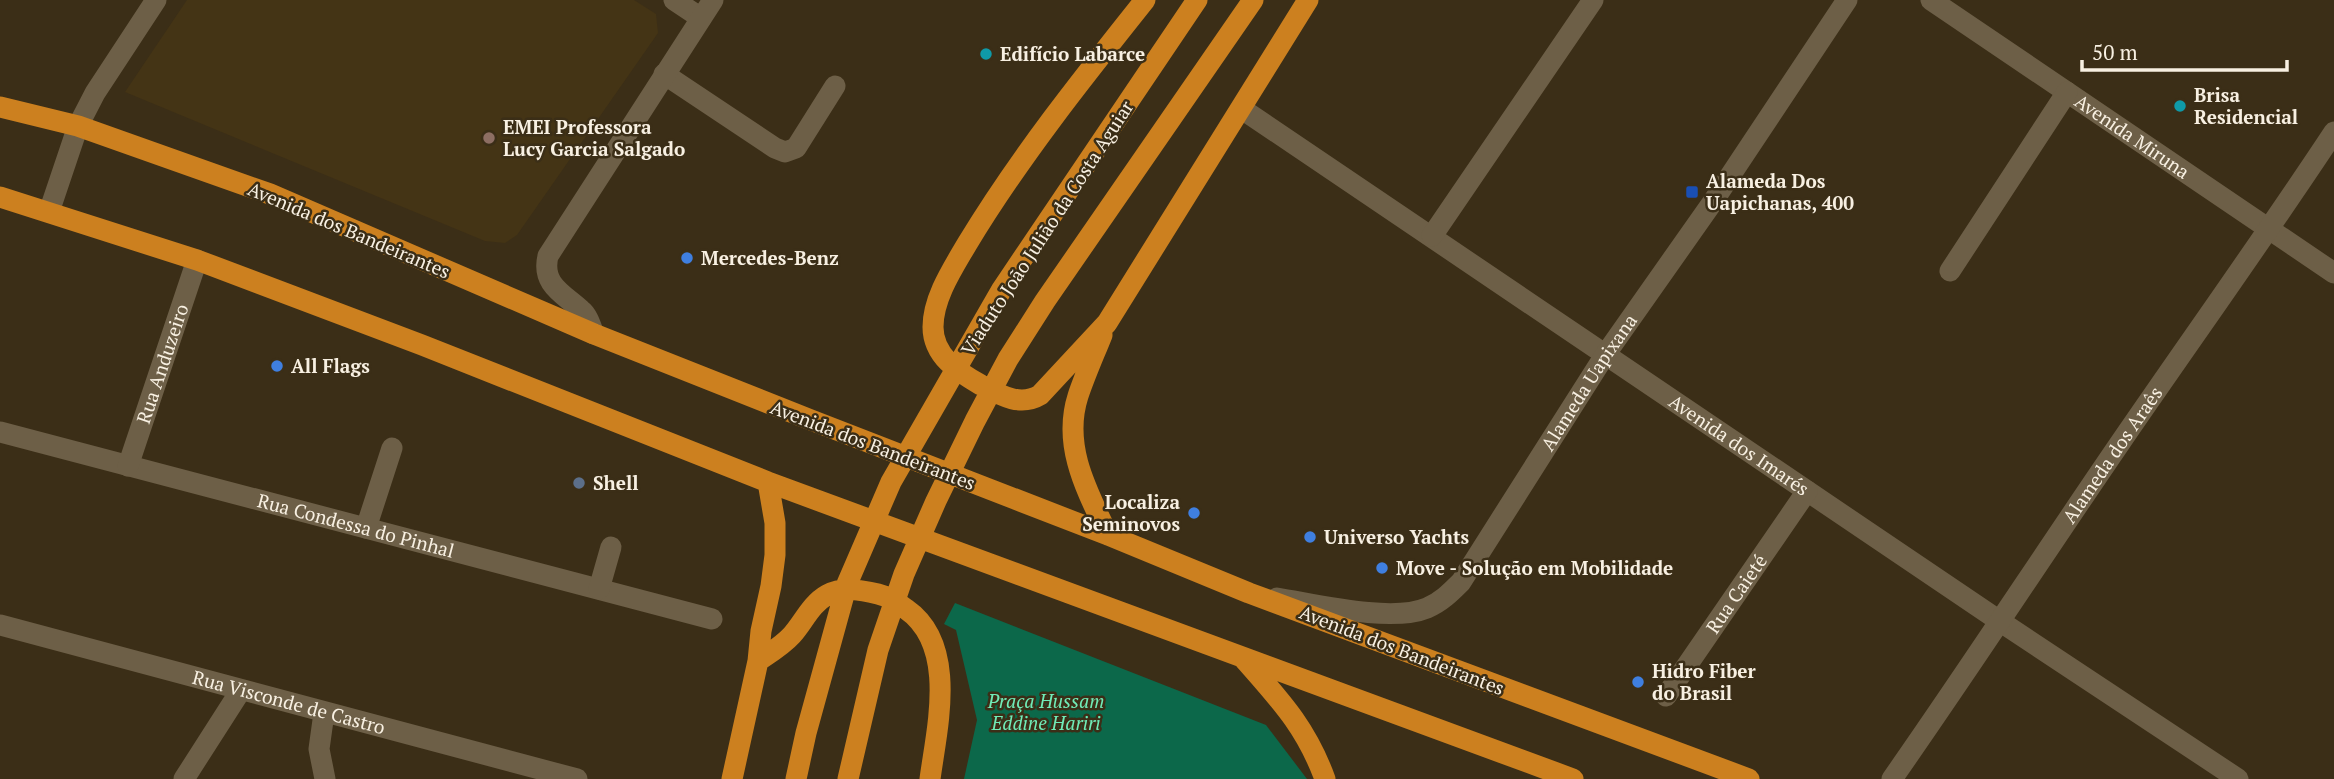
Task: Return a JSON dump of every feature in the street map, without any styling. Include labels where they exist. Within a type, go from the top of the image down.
[{"type":"highway","points":[[1145,0],[1076,87],[989,208],[953,267],[936,306],[933,326],[936,347],[953,367],[997,393],[1015,400],[1026,401],[1040,396],[1107,323],[1308,0]]},
{"type":"highway","name":"Viaduto João Julião da Costa Aguiar","points":[[796,779],[847,584],[891,482],[1002,289],[1197,0]]},
{"type":"highway","name":"Viaduto João Julião da Costa Aguiar","points":[[848,779],[878,650],[904,574],[936,501],[1007,359],[1253,0]]},
{"type":"highway","name":"Avenida dos Bandeirantes","points":[[0,107],[78,126],[270,194],[594,334],[1249,593],[1749,779]]},
{"type":"highway","points":[[0,197],[197,260],[422,345],[768,482],[1573,779]]},
{"type":"highway","points":[[1107,323],[1078,397],[1072,425],[1083,484],[1108,535]]},
{"type":"highway","points":[[732,779],[758,661],[775,555],[775,523],[768,482]]},
{"type":"highway","points":[[758,661],[782,645],[826,596],[841,590],[859,589],[888,596],[913,613],[928,633],[940,676],[940,700],[930,779]]},
{"type":"highway","points":[[1240,655],[1292,713],[1316,754],[1325,779]]},
{"type":"street","points":[[49,212],[78,126],[95,93],[156,0]]},
{"type":"street","points":[[674,0],[701,18]]},
{"type":"street","points":[[594,334],[584,311],[562,296],[550,279],[545,269],[548,256],[713,0]]},
{"type":"street","points":[[1432,236],[1593,0]]},
{"type":"street","name":"Alameda Uapixana","points":[[1249,593],[1350,610],[1394,613],[1424,609],[1444,599],[1461,582],[1605,355],[1719,192],[1847,0]]},
{"type":"street","name":"Avenida Miruna","points":[[1931,0],[2334,273]]},
{"type":"street","points":[[664,74],[785,152],[796,148],[835,86]]},
{"type":"street","points":[[1950,271],[2067,92]]},
{"type":"street","name":"Avenida dos Imarés","points":[[1242,109],[2238,779]]},
{"type":"street","name":"Alameda dos Araês","points":[[1892,779],[2334,132]]},
{"type":"street","name":"Rua Anduzeiro","points":[[128,466],[197,260]]},
{"type":"street","name":"Rua Condessa do Pinhal","points":[[0,432],[712,619]]},
{"type":"street","points":[[366,528],[392,448]]},
{"type":"street","name":"Rua Caieté","points":[[1666,696],[1807,491]]},
{"type":"street","points":[[599,589],[611,547]]},
{"type":"street","name":"Rua Visconde de Castro","points":[[0,625],[577,779]]},
{"type":"street","points":[[184,779],[241,690]]},
{"type":"street","points":[[324,713],[319,749],[325,779]]},
{"type":"shaded area","points":[[187,0],[634,0],[656,14],[658,33],[517,235],[505,243],[485,241],[125,92]]},
{"type":"green space","name":"Praça Hussam Eddine Hariri","points":[[955,603],[1266,725],[1307,779],[964,779],[977,720],[956,630],[944,624]]},
{"type":"place","name":"Edifício Labarce","points":[[986,54]]},
{"type":"place","name":"Brisa Residencial","points":[[2180,106]]},
{"type":"place","name":"EMEI Professora Lucy Garcia Salgado","points":[[489,138]]},
{"type":"place","name":"Alameda Dos Uapichanas, 400","points":[[1692,192]]},
{"type":"place","name":"Mercedes-Benz","points":[[687,258]]},
{"type":"place","name":"All Flags","points":[[277,366]]},
{"type":"place","name":"Shell","points":[[579,483]]},
{"type":"place","name":"Localiza Seminovos","points":[[1194,513]]},
{"type":"place","name":"Universo Yachts","points":[[1310,537]]},
{"type":"place","name":"Move - Solução em Mobilidade","points":[[1382,568]]},
{"type":"place","name":"Hidro Fiber do Brasil","points":[[1638,682]]}]
